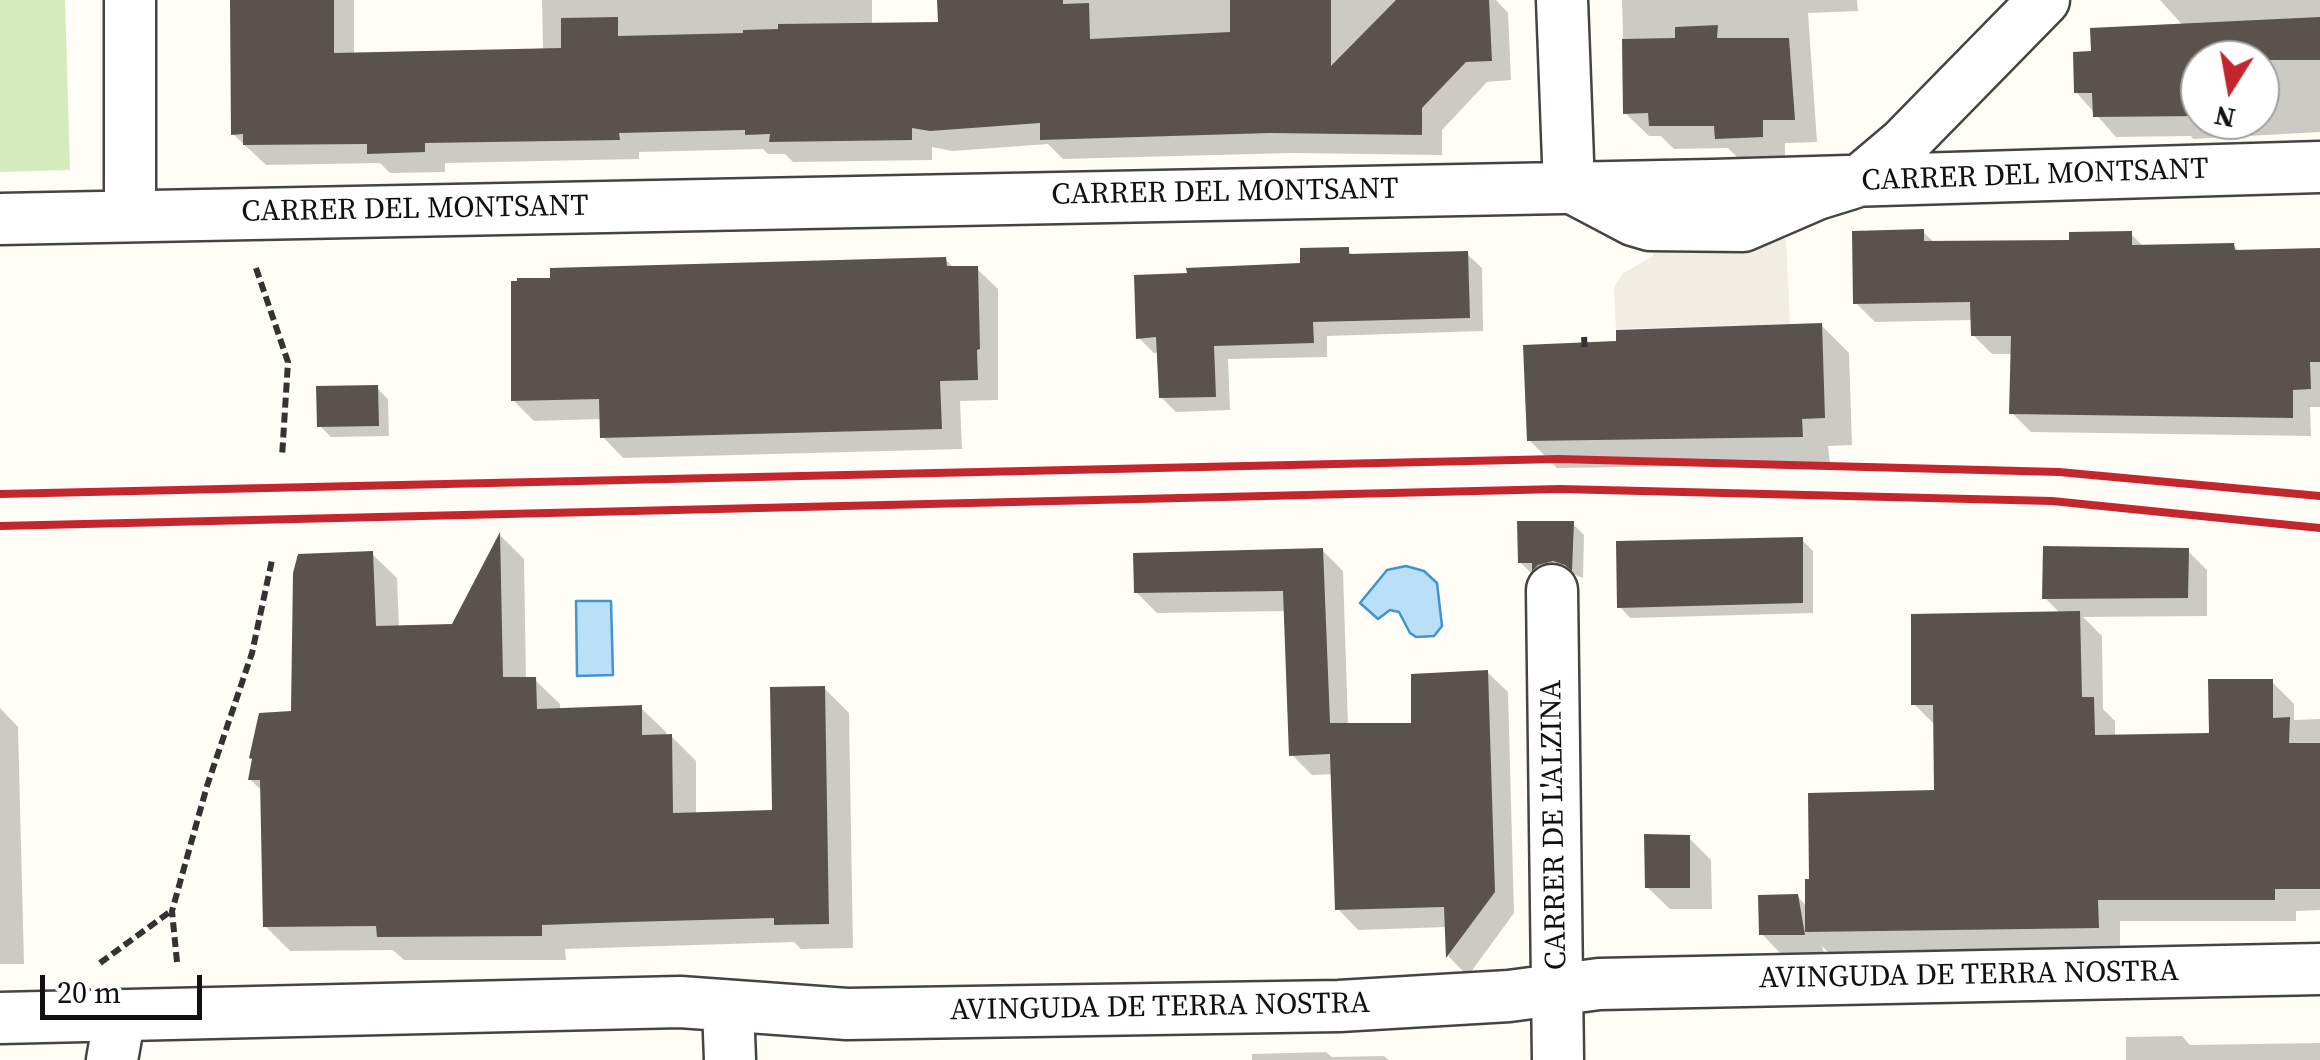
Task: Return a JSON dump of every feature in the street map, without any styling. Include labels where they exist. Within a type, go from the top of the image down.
[{"type":"street","points":[[130,0],[130,215]]},
{"type":"street","points":[[1562,0],[1570,187],[1650,225],[1743,226],[1817,194],[1859,182],[1904,143],[2044,0]]},
{"type":"street","name":"CARRER DEL MONTSANT","points":[[1859,182],[2320,167]]},
{"type":"street","name":"CARRER DEL MONTSANT","points":[[0,219],[1570,187]]},
{"type":"street","name":"CARRER DE L'ALZINA","points":[[1552,590],[1558,1060]]},
{"type":"street","name":"AVINGUDA DE TERRA NOSTRA","points":[[0,1018],[116,1038],[680,1002],[847,1014],[1339,1006],[1509,996],[1599,984],[2320,969]]},
{"type":"street","points":[[728,1006],[730,1060]]},
{"type":"path","points":[[255,264],[288,362],[282,457]]},
{"type":"path","points":[[1584,337],[1585,351]]},
{"type":"path","points":[[179,978],[172,911],[207,786],[252,653],[272,560]]},
{"type":"path","points":[[92,969],[172,911]]},
{"type":"green space","points":[[0,0],[65,0],[70,170],[0,172]]},
{"type":"shaded area","points":[[1786,239],[1790,324],[1616,329],[1614,288],[1622,274],[1653,256],[1652,242]]},
{"type":"water","points":[[1406,566],[1424,571],[1437,583],[1442,626],[1434,636],[1416,637],[1399,612],[1390,610],[1378,619],[1360,603],[1387,570]]},
{"type":"water","points":[[576,601],[611,601],[613,675],[577,676]]},
{"type":"building","points":[[230,0],[334,0],[334,53],[561,48],[561,18],[618,17],[618,36],[743,33],[778,29],[778,24],[938,22],[937,0],[1089,3],[1090,39],[1230,32],[1230,0],[1331,0],[1331,66],[1396,0],[1489,0],[1492,61],[1466,62],[1422,108],[1422,135],[1270,133],[1040,140],[1040,123],[930,131],[912,128],[912,140],[769,142],[770,134],[745,135],[745,130],[619,133],[620,140],[425,143],[425,152],[367,154],[367,144],[243,145],[243,134],[231,135]]},
{"type":"building","points":[[2320,17],[2320,60],[2280,60],[2280,40],[2180,40],[2180,116],[2093,117],[2092,93],[2074,93],[2073,52],[2091,51],[2090,28]]},
{"type":"building","points":[[1718,25],[1717,38],[1789,38],[1795,120],[1763,120],[1763,137],[1715,139],[1714,126],[1649,126],[1648,113],[1623,114],[1622,39],[1675,38],[1675,27]]},
{"type":"building","points":[[1924,229],[1924,241],[2069,240],[2069,232],[2132,231],[2132,245],[2234,243],[2235,250],[2320,248],[2320,362],[2310,362],[2311,389],[2293,390],[2293,418],[2009,414],[2011,336],[1971,336],[1970,302],[1853,304],[1852,231]]},
{"type":"building","points":[[1349,247],[1349,254],[1468,251],[1470,318],[1313,322],[1314,343],[1214,346],[1216,397],[1159,398],[1156,337],[1136,339],[1134,275],[1187,273],[1186,268],[1300,263],[1300,248]]},
{"type":"building","points":[[946,257],[947,266],[978,266],[980,349],[978,380],[940,381],[942,429],[600,438],[599,399],[511,401],[511,281],[517,278],[550,278],[550,268]]},
{"type":"building","points":[[1822,323],[1825,418],[1802,419],[1803,437],[1527,441],[1523,345],[1616,341],[1616,330]]},
{"type":"building","points":[[378,385],[379,426],[317,427],[316,386]]},
{"type":"building","points":[[1517,521],[1574,521],[1572,571],[1553,561],[1532,571],[1532,563],[1518,563]]},
{"type":"building","points":[[500,532],[503,677],[536,677],[537,709],[642,705],[642,735],[672,734],[673,813],[772,810],[770,687],[825,686],[829,924],[774,925],[774,918],[628,922],[542,925],[542,936],[377,937],[376,926],[263,927],[260,780],[248,780],[252,759],[249,758],[259,713],[291,711],[293,573],[298,554],[373,551],[376,626],[452,624]]},
{"type":"building","points":[[1803,537],[1803,603],[1617,608],[1616,541]]},
{"type":"building","points":[[2043,546],[2189,548],[2188,598],[2042,599]]},
{"type":"building","points":[[1323,548],[1330,723],[1411,723],[1411,674],[1488,670],[1495,892],[1446,958],[1444,907],[1335,910],[1330,754],[1289,756],[1283,591],[1134,593],[1133,553]]},
{"type":"building","points":[[2080,611],[2082,697],[2094,697],[2095,735],[2209,733],[2208,679],[2273,679],[2273,718],[2290,717],[2289,743],[2320,743],[2320,889],[2275,889],[2275,900],[2098,900],[2099,928],[1805,932],[1808,793],[1934,790],[1933,705],[1911,705],[1911,614]]},
{"type":"building","points":[[1644,834],[1690,835],[1690,888],[1645,888]]},
{"type":"building","points":[[1798,894],[1805,935],[1759,935],[1758,895]]},
{"type":"railway","points":[[0,494],[1558,459],[2059,472],[2320,496]]},
{"type":"railway","points":[[0,526],[1560,489],[2052,501],[2320,528]]}]
